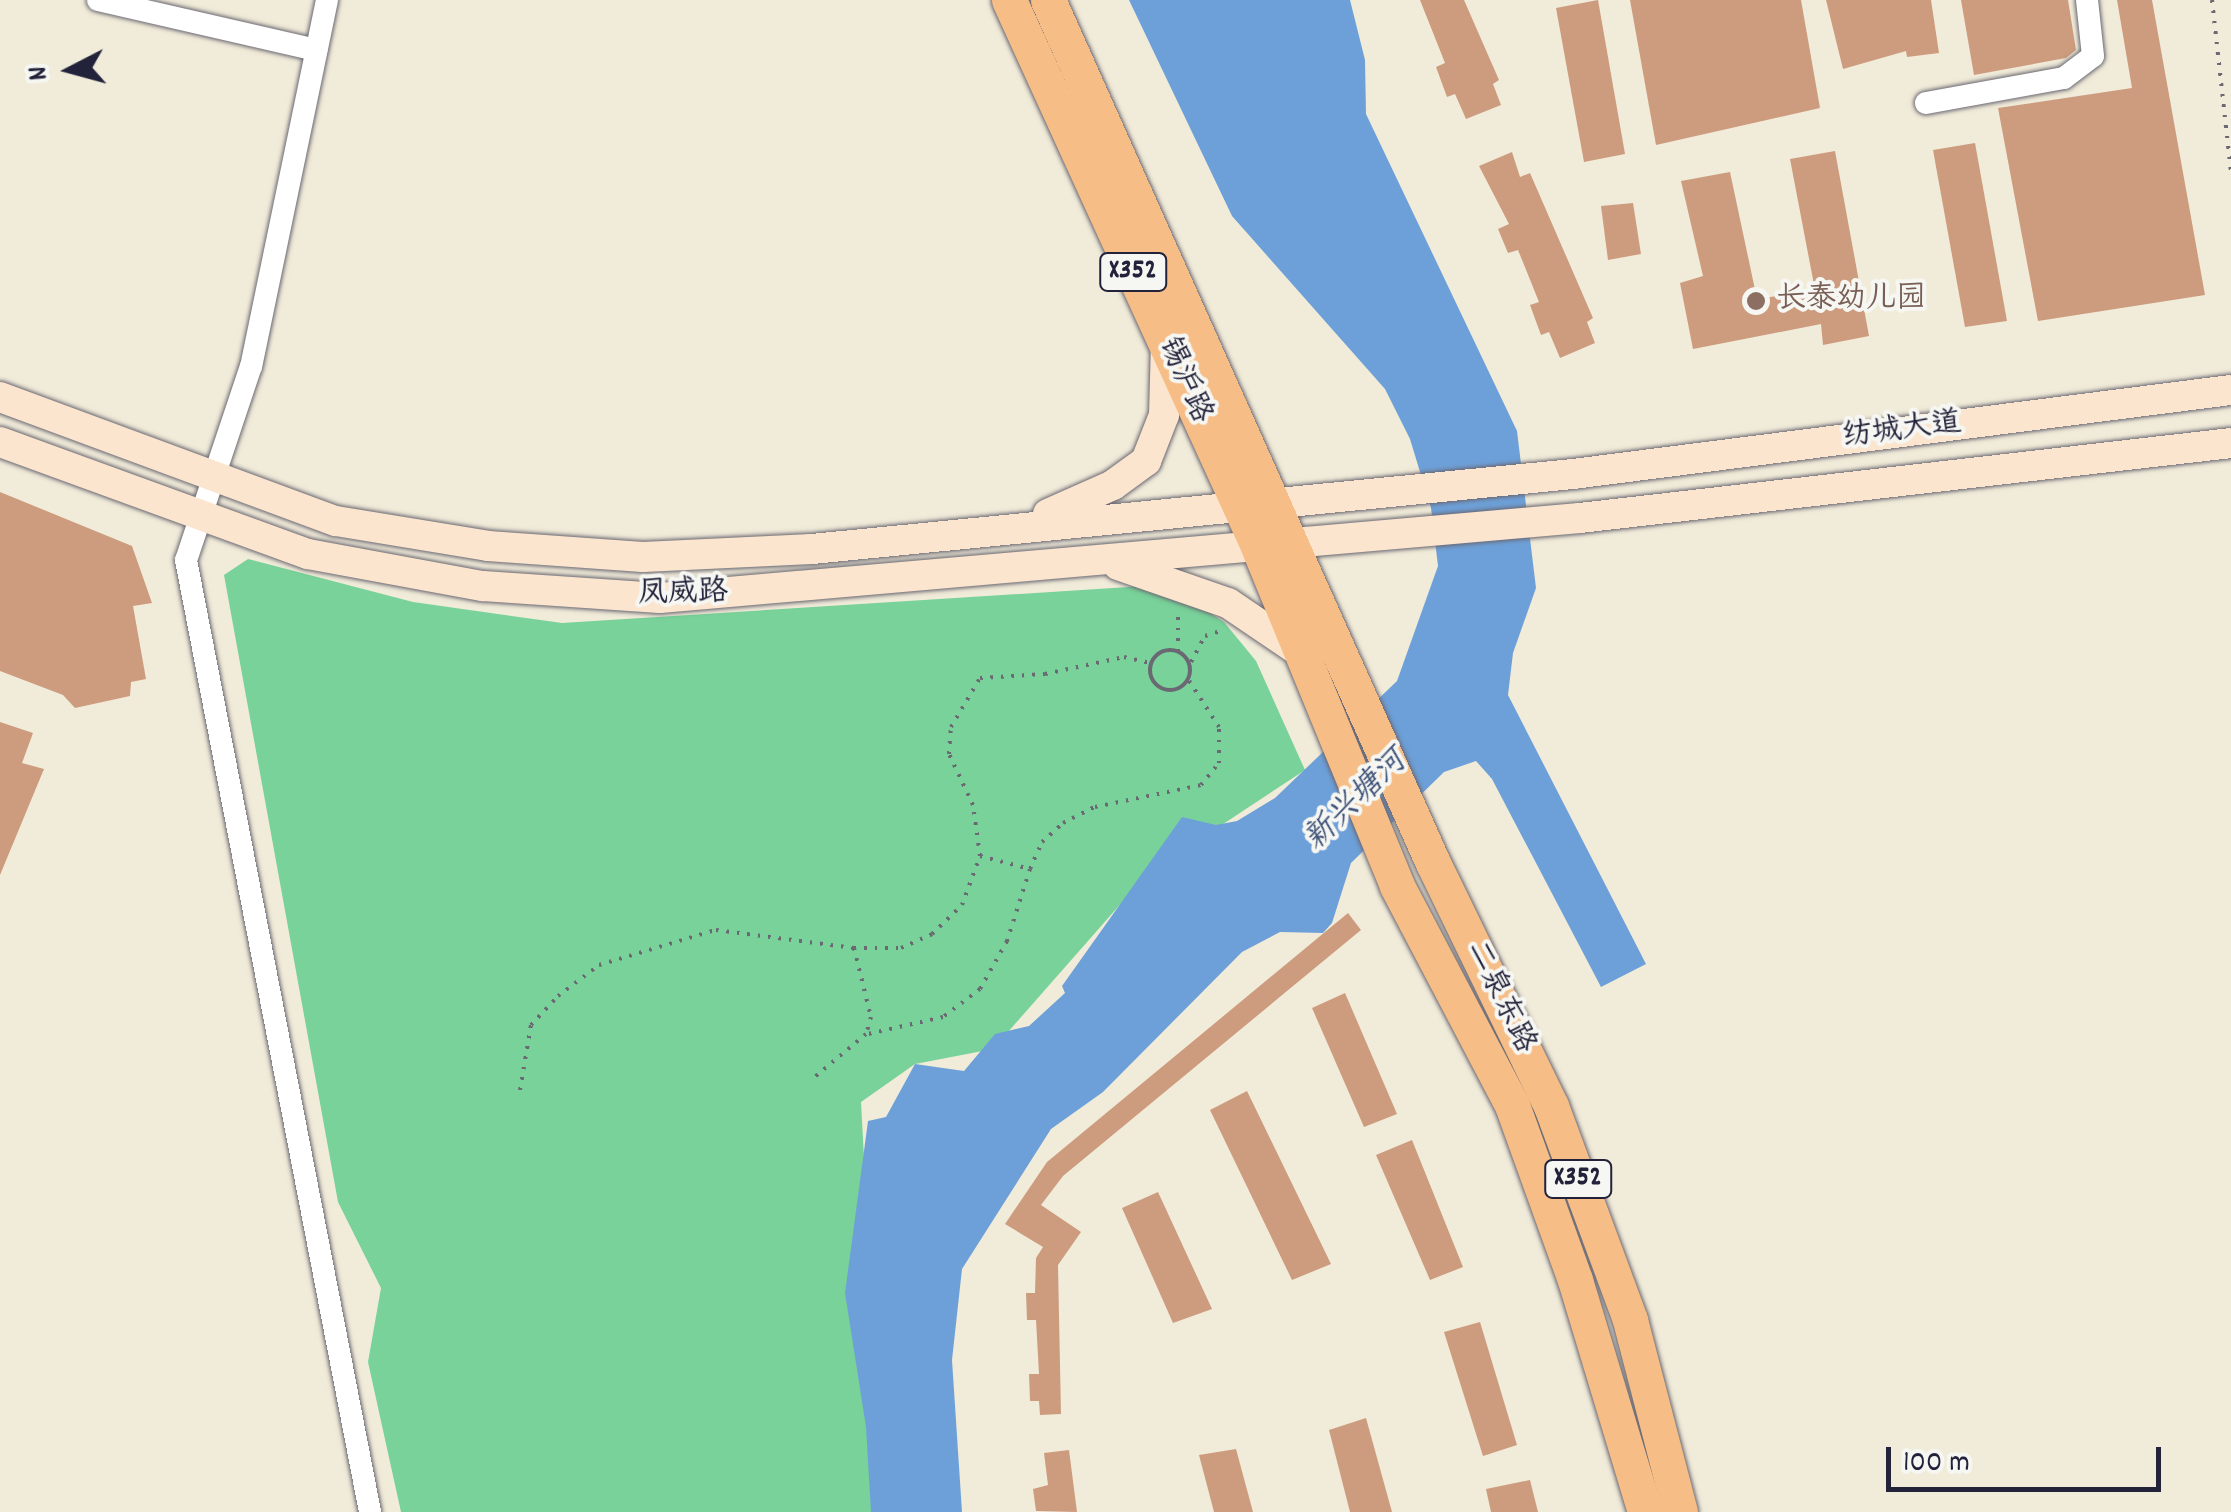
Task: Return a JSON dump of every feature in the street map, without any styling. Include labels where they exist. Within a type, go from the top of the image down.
[{"type":"main road","name":"锡沪路","points":[[1009,0],[1257,544]]},
{"type":"main road","name":"锡沪路","points":[[1048,0],[1274,500]]},
{"type":"main road","points":[[1021,526],[1113,485],[1146,461],[1164,416],[1166,345]]},
{"type":"main road","name":"纺城大道","points":[[1378,490],[1573,474],[2231,390]]},
{"type":"main road","name":"凤威路","points":[[0,397],[336,521],[560,553],[734,556],[1378,490]]},
{"type":"main road","name":"凤威路","points":[[0,442],[203,519],[389,573],[578,594],[735,596],[1387,534]]},
{"type":"main road","name":"纺城大道","points":[[1387,534],[1580,518],[2231,442]]},
{"type":"main road","name":"二泉东路","points":[[1274,500],[1433,863],[1551,1106],[1630,1320],[1680,1512]]},
{"type":"main road","name":"二泉东路","points":[[1257,544],[1397,886],[1512,1106],[1576,1280],[1644,1512]]},
{"type":"main road","points":[[1095,560],[1176,582],[1228,603],[1300,652]]},
{"type":"street","points":[[98,0],[316,50]]},
{"type":"street","points":[[326,0],[251,366],[203,519],[186,560],[370,1512]]},
{"type":"street","points":[[1926,103],[2064,78],[2094,56],[2087,0]]},
{"type":"path","points":[[2212,0],[2231,171]]},
{"type":"path","points":[[1176,582],[1178,651],[1190,665]]},
{"type":"path","points":[[811,1080],[866,1034],[943,1018],[980,990],[1007,941],[1042,842],[1063,823],[1094,806],[1201,785],[1220,764],[1219,727],[1188,679],[1190,665],[1205,636],[1253,622]]},
{"type":"path","points":[[1178,651],[1159,652],[1150,663],[1153,682],[1164,690],[1188,679]]},
{"type":"path","points":[[520,1090],[531,1025],[599,966],[716,930],[776,933],[854,948],[901,948],[932,934],[962,905],[980,856],[973,806],[949,754],[951,727],[980,678],[1044,674],[1124,658],[1150,663]]},
{"type":"path","points":[[980,856],[1030,869]]},
{"type":"path","points":[[854,948],[872,1017],[866,1034]]},
{"type":"green space","points":[[248,559],[413,602],[562,623],[1144,586],[1196,604],[1224,622],[1256,661],[1305,770],[1146,875],[993,1049],[915,1064],[861,1102],[883,1512],[401,1512],[368,1362],[381,1288],[338,1202],[224,575]]},
{"type":"water","name":"新兴塘河","points":[[1129,0],[1350,0],[1365,60],[1366,114],[1517,431],[1536,588],[1513,653],[1508,695],[1646,964],[1601,987],[1492,779],[1476,761],[1444,772],[1351,863],[1332,923],[1323,933],[1280,932],[1242,952],[1103,1092],[1051,1129],[962,1269],[952,1360],[962,1512],[871,1512],[866,1427],[845,1293],[868,1121],[886,1117],[915,1064],[964,1071],[995,1034],[1029,1026],[1065,993],[1062,986],[1182,817],[1216,825],[1237,821],[1275,798],[1397,681],[1438,566],[1431,508],[1410,439],[1385,389],[1232,216]]},
{"type":"building","points":[[1420,0],[1464,0],[1499,80],[1493,84],[1501,105],[1466,119],[1455,94],[1447,97],[1436,67],[1445,63]]},
{"type":"building","points":[[1598,0],[1625,154],[1584,162],[1556,8]]},
{"type":"building","points":[[1630,0],[1801,0],[1820,108],[1656,145]]},
{"type":"building","points":[[1826,0],[1931,0],[1939,53],[1907,57],[1906,51],[1843,69]]},
{"type":"building","points":[[1961,0],[2068,0],[2076,50],[2066,58],[1974,75]]},
{"type":"building","points":[[2117,0],[2152,0],[2205,295],[2038,321],[1998,108],[2132,88]]},
{"type":"building","points":[[1975,143],[2007,321],[1965,327],[1933,150]]},
{"type":"building","points":[[1835,151],[1869,336],[1823,345],[1821,324],[1693,349],[1680,283],[1703,276],[1681,181],[1730,172],[1757,299],[1815,290],[1790,159]]},
{"type":"building","points":[[1512,152],[1520,177],[1530,173],[1593,318],[1587,322],[1595,343],[1560,358],[1549,332],[1541,335],[1530,305],[1539,302],[1518,250],[1508,253],[1498,229],[1509,224],[1479,166]]},
{"type":"building","points":[[1633,203],[1641,254],[1608,260],[1601,206]]},
{"type":"building","points":[[0,492],[132,546],[152,603],[133,606],[146,679],[131,682],[130,696],[75,708],[63,695],[0,671]]},
{"type":"building","points":[[0,722],[33,733],[22,763],[44,769],[0,875]]},
{"type":"building","points":[[1348,913],[1361,930],[1063,1176],[1041,1205],[1081,1232],[1058,1265],[1061,1414],[1040,1415],[1039,1401],[1030,1401],[1029,1374],[1039,1374],[1036,1320],[1027,1320],[1026,1293],[1035,1293],[1036,1258],[1043,1247],[1005,1224],[1047,1162]]},
{"type":"building","points":[[1345,993],[1397,1114],[1364,1127],[1312,1008]]},
{"type":"building","points":[[1247,1091],[1331,1264],[1292,1280],[1210,1110]]},
{"type":"building","points":[[1412,1140],[1463,1267],[1430,1280],[1376,1155]]},
{"type":"building","points":[[1158,1192],[1212,1309],[1173,1323],[1122,1208]]},
{"type":"building","points":[[1480,1322],[1517,1445],[1483,1456],[1444,1332]]},
{"type":"building","points":[[1366,1418],[1392,1512],[1350,1512],[1329,1430]]},
{"type":"building","points":[[1236,1449],[1253,1512],[1214,1512],[1199,1455]]},
{"type":"building","points":[[1069,1450],[1077,1512],[1036,1511],[1033,1489],[1048,1485],[1044,1453]]},
{"type":"building","points":[[1530,1480],[1538,1512],[1491,1512],[1486,1489]]},
{"type":"place","name":"长泰幼儿园","points":[[1756,301]]}]
